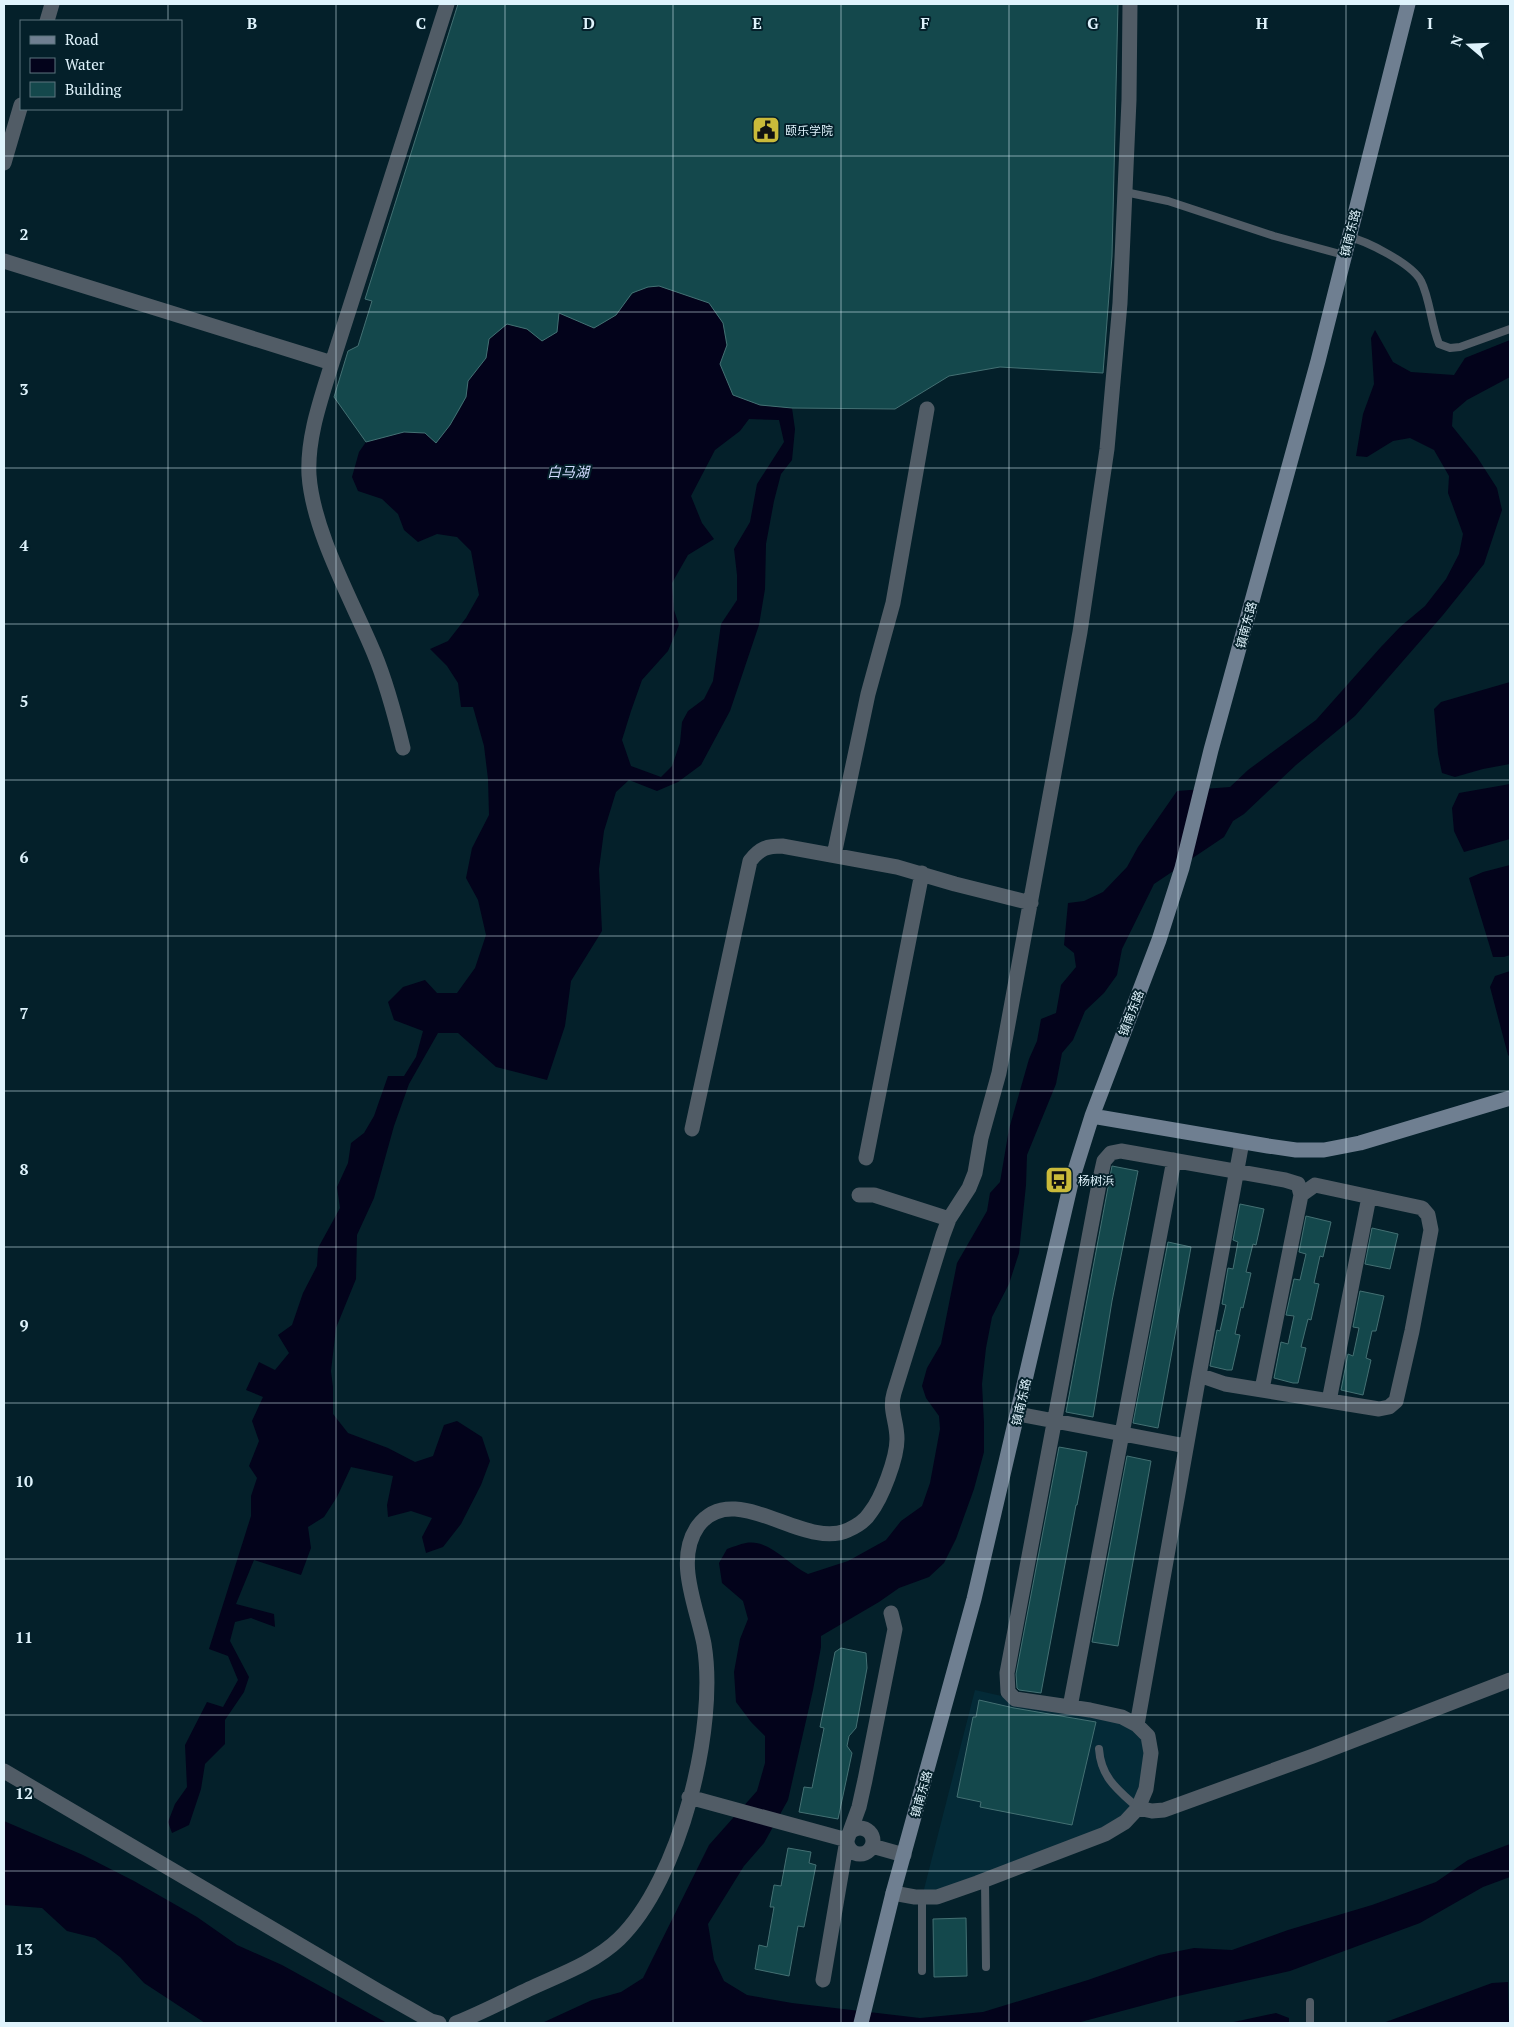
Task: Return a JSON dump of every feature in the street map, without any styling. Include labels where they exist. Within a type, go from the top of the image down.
[{"type":"street","points":[[47,20],[52,4]]},
{"type":"street","points":[[403,748],[386,681],[332,558],[311,493],[309,473],[310,452],[317,414],[332,363],[447,4]]},
{"type":"street","points":[[456,2023],[489,2010],[602,1952],[618,1940],[633,1924],[659,1881],[680,1830],[699,1763],[706,1714],[704,1646],[688,1572],[687,1554],[691,1539],[699,1524],[709,1516],[727,1510],[745,1509],[823,1534],[837,1534],[847,1531],[861,1524],[877,1504],[892,1465],[897,1442],[897,1430],[891,1404],[949,1218],[969,1188],[975,1173],[981,1138],[999,1073],[1081,623],[1104,467],[1120,302],[1130,4]]},
{"type":"street","name":"镇南东路","points":[[861,2023],[893,1893],[974,1599],[1071,1184],[1092,1116],[1160,940],[1182,868],[1315,370],[1408,4]]},
{"type":"street","points":[[4,163],[20,108]]},
{"type":"street","points":[[4,261],[332,363]]},
{"type":"street","points":[[834,855],[868,694],[893,603],[928,410]]},
{"type":"street","points":[[692,1129],[750,861],[758,851],[767,846],[782,846],[897,867],[984,892],[1031,903]]},
{"type":"street","points":[[866,1158],[922,874]]},
{"type":"street","points":[[1092,1116],[1296,1150],[1324,1150],[1360,1143],[1510,1098]]},
{"type":"street","points":[[1138,1725],[1186,1446],[1242,1142]]},
{"type":"street","points":[[893,1893],[937,1897],[1105,1834],[1125,1822],[1138,1808],[1146,1789],[1151,1753],[1148,1736],[1138,1725],[1122,1717],[1015,1699],[1008,1692],[1007,1673],[1104,1161],[1111,1153],[1121,1151],[1286,1180],[1298,1184],[1301,1194],[1262,1389]]},
{"type":"street","points":[[1070,1707],[1174,1160]]},
{"type":"street","points":[[1199,1375],[1225,1384],[1379,1409],[1389,1407],[1396,1401],[1412,1331],[1431,1230],[1428,1215],[1422,1208],[1315,1185],[1301,1194]]},
{"type":"street","points":[[859,1195],[874,1195],[949,1218]]},
{"type":"street","points":[[1329,1401],[1369,1197]]},
{"type":"street","points":[[1018,1414],[1186,1446]]},
{"type":"street","points":[[823,1980],[848,1840],[859,1807],[895,1629],[891,1613]]},
{"type":"street","points":[[1138,1808],[1152,1811],[1164,1810],[1313,1756],[1510,1680]]},
{"type":"street","points":[[4,1770],[378,1991],[430,2021],[439,2023]]},
{"type":"street","points":[[689,1797],[848,1840]]},
{"type":"street","points":[[848,1840],[851,1832],[863,1829],[872,1837],[872,1846],[904,1854]]},
{"type":"lane","points":[[1125,192],[1168,201],[1274,236],[1344,256]]},
{"type":"lane","points":[[1349,237],[1363,241],[1413,270],[1421,281],[1439,344],[1450,348],[1460,347],[1510,329]]},
{"type":"lane","points":[[1099,1749],[1100,1763],[1111,1783],[1138,1808]]},
{"type":"lane","points":[[985,1880],[986,1967]]},
{"type":"lane","points":[[922,1897],[922,1971]]},
{"type":"lane","points":[[1310,2002],[1310,2023]]},
{"type":"shaded area","points":[[975,1690],[1015,1699],[1090,1710],[1148,1736],[1146,1789],[1125,1822],[922,1897]]},
{"type":"water","name":"白马湖","points":[[659,286],[709,303],[723,323],[733,395],[760,405],[792,408],[795,429],[792,460],[781,474],[774,501],[766,544],[765,589],[759,625],[730,711],[701,765],[678,782],[657,791],[629,780],[616,792],[604,831],[599,869],[602,931],[571,981],[565,1026],[547,1080],[496,1067],[458,1033],[438,1033],[409,1084],[394,1126],[374,1198],[357,1235],[356,1279],[336,1328],[331,1371],[333,1414],[348,1433],[388,1448],[415,1462],[433,1456],[444,1425],[457,1421],[482,1437],[490,1461],[481,1485],[461,1524],[443,1547],[426,1553],[422,1537],[432,1518],[411,1511],[388,1517],[387,1505],[393,1476],[351,1467],[337,1497],[324,1517],[308,1527],[311,1548],[301,1575],[254,1560],[236,1604],[274,1614],[275,1627],[251,1618],[235,1622],[230,1641],[249,1677],[244,1692],[225,1720],[225,1744],[205,1764],[201,1789],[189,1825],[172,1833],[168,1822],[175,1804],[187,1787],[185,1745],[207,1702],[223,1707],[238,1680],[228,1656],[209,1649],[251,1516],[251,1496],[257,1478],[249,1466],[259,1441],[252,1421],[263,1397],[246,1390],[259,1362],[275,1370],[289,1353],[278,1335],[292,1325],[303,1293],[317,1266],[318,1248],[340,1208],[337,1187],[348,1163],[351,1143],[364,1133],[374,1116],[388,1076],[404,1076],[416,1057],[423,1031],[394,1020],[388,1002],[403,987],[425,980],[437,993],[457,993],[475,968],[486,935],[478,900],[466,878],[472,848],[489,815],[488,779],[484,746],[473,707],[461,707],[458,683],[447,666],[430,649],[448,641],[466,618],[479,595],[471,551],[457,537],[437,534],[418,542],[404,530],[398,514],[382,499],[358,491],[352,477],[359,452],[366,442],[404,432],[425,433],[436,442],[465,399],[467,385],[461,370],[474,373],[486,358],[489,339],[507,324],[527,329],[542,341],[557,332],[559,313],[594,328],[615,315],[637,291]],"holes":[[[749,419],[779,420],[784,442],[757,484],[750,522],[734,549],[737,600],[721,624],[713,681],[704,699],[688,711],[682,722],[680,743],[672,766],[661,777],[631,766],[622,740],[631,711],[642,680],[668,651],[679,625],[674,610],[672,583],[688,555],[714,539],[702,523],[691,496],[715,450],[740,431]]]},
{"type":"water","points":[[1375,330],[1393,362],[1411,372],[1454,375],[1465,358],[1510,340],[1510,377],[1467,400],[1453,412],[1452,426],[1477,457],[1497,488],[1502,510],[1484,564],[1443,615],[1355,716],[1296,765],[1244,814],[1233,821],[1224,837],[1154,884],[1122,949],[1117,975],[1104,993],[1085,1011],[1073,1040],[1062,1053],[1056,1084],[1027,1155],[1019,1253],[1009,1284],[992,1317],[986,1348],[982,1384],[984,1452],[974,1489],[956,1539],[944,1563],[929,1577],[899,1588],[821,1636],[821,1647],[813,1690],[788,1800],[764,1843],[744,1866],[708,1924],[714,1960],[724,1981],[747,1995],[792,2003],[920,2018],[983,2012],[1088,1980],[1159,1955],[1194,1948],[1232,1950],[1288,1930],[1372,1905],[1436,1882],[1468,1860],[1510,1844],[1510,1877],[1483,1887],[1420,1923],[1290,1971],[1178,1996],[1077,2023],[542,2023],[592,2000],[621,1992],[643,1978],[709,1845],[757,1791],[765,1763],[765,1736],[751,1722],[736,1702],[734,1672],[740,1639],[748,1619],[743,1601],[722,1583],[719,1563],[727,1549],[746,1543],[763,1545],[771,1548],[808,1574],[848,1561],[886,1540],[901,1521],[922,1506],[930,1483],[940,1429],[939,1416],[926,1398],[922,1386],[927,1368],[941,1344],[957,1263],[987,1211],[990,1193],[1000,1182],[1009,1129],[1029,1059],[1037,1041],[1041,1019],[1056,1013],[1061,985],[1076,967],[1074,953],[1064,945],[1068,903],[1084,901],[1103,892],[1127,867],[1138,847],[1177,791],[1230,787],[1248,770],[1316,720],[1400,627],[1425,606],[1446,579],[1459,554],[1463,534],[1448,493],[1449,476],[1434,450],[1410,438],[1393,441],[1367,457],[1356,456],[1363,414],[1374,384],[1371,338]]},
{"type":"water","points":[[1510,682],[1510,764],[1455,777],[1442,773],[1438,754],[1434,709],[1441,702]]},
{"type":"water","points":[[1510,784],[1510,839],[1464,852],[1454,831],[1452,808],[1459,793]]},
{"type":"water","points":[[1510,865],[1510,955],[1493,957],[1469,878]]},
{"type":"water","points":[[1510,971],[1510,1057],[1490,987],[1495,976]]},
{"type":"water","points":[[4,1821],[83,1855],[134,1881],[197,1917],[237,1945],[282,1965],[387,2023],[205,2023],[144,1983],[120,1957],[95,1938],[67,1931],[42,1908],[4,1905]]},
{"type":"water","points":[[1508,1982],[1509,2023],[1383,2023],[1492,1983]]},
{"type":"water","points":[[1276,2013],[1289,2018],[1289,2023],[1229,2023]]},
{"type":"building","name":"颐乐学院","points":[[458,4],[1118,4],[1112,256],[1103,373],[1000,367],[949,376],[895,409],[792,408],[760,405],[733,395],[720,364],[727,345],[723,323],[709,303],[659,286],[648,287],[632,293],[616,315],[594,328],[559,313],[557,332],[542,341],[527,329],[507,324],[489,339],[486,358],[468,381],[466,397],[450,425],[436,443],[425,433],[404,432],[366,442],[334,397],[348,351],[358,346],[372,301],[365,299]]},
{"type":"building","points":[[1112,1166],[1138,1171],[1112,1301],[1093,1417],[1066,1412]]},
{"type":"building","points":[[1240,1204],[1264,1209],[1256,1245],[1253,1244],[1246,1272],[1251,1273],[1235,1334],[1240,1335],[1232,1370],[1227,1370],[1210,1366],[1217,1330],[1220,1331],[1226,1305],[1222,1304],[1228,1268],[1233,1269],[1238,1242],[1233,1240]]},
{"type":"building","points":[[1306,1216],[1331,1222],[1323,1257],[1320,1256],[1314,1283],[1319,1284],[1311,1320],[1308,1319],[1301,1347],[1306,1348],[1298,1383],[1293,1383],[1274,1378],[1281,1342],[1288,1344],[1294,1316],[1286,1315],[1294,1279],[1300,1280],[1306,1254],[1299,1252]]},
{"type":"building","points":[[1372,1228],[1398,1234],[1390,1269],[1365,1264]]},
{"type":"building","points":[[1168,1242],[1191,1247],[1158,1428],[1133,1423]]},
{"type":"building","points":[[1360,1291],[1384,1296],[1376,1331],[1372,1331],[1366,1358],[1371,1360],[1363,1395],[1341,1390],[1348,1354],[1353,1356],[1359,1328],[1353,1327]]},
{"type":"building","points":[[1059,1447],[1087,1452],[1041,1693],[1019,1690],[1017,1688],[1016,1674]]},
{"type":"building","points":[[1127,1456],[1151,1461],[1118,1646],[1092,1642]]},
{"type":"building","points":[[841,1648],[866,1653],[867,1668],[856,1728],[849,1736],[847,1746],[852,1753],[838,1819],[799,1812],[804,1787],[812,1788],[824,1728],[820,1727],[835,1652]]},
{"type":"building","points":[[979,1700],[1096,1722],[1072,1825],[980,1807],[981,1802],[957,1797],[973,1717],[976,1717]]},
{"type":"building","points":[[788,1848],[811,1852],[809,1863],[816,1865],[804,1927],[798,1926],[789,1976],[755,1969],[759,1945],[767,1947],[774,1907],[770,1907],[774,1885],[781,1886]]},
{"type":"building","points":[[966,1918],[967,1976],[934,1977],[933,1919]]},
{"type":"place","name":"颐乐学院","points":[[766,130]]},
{"type":"place","name":"杨树浜","points":[[1059,1180]]}]
